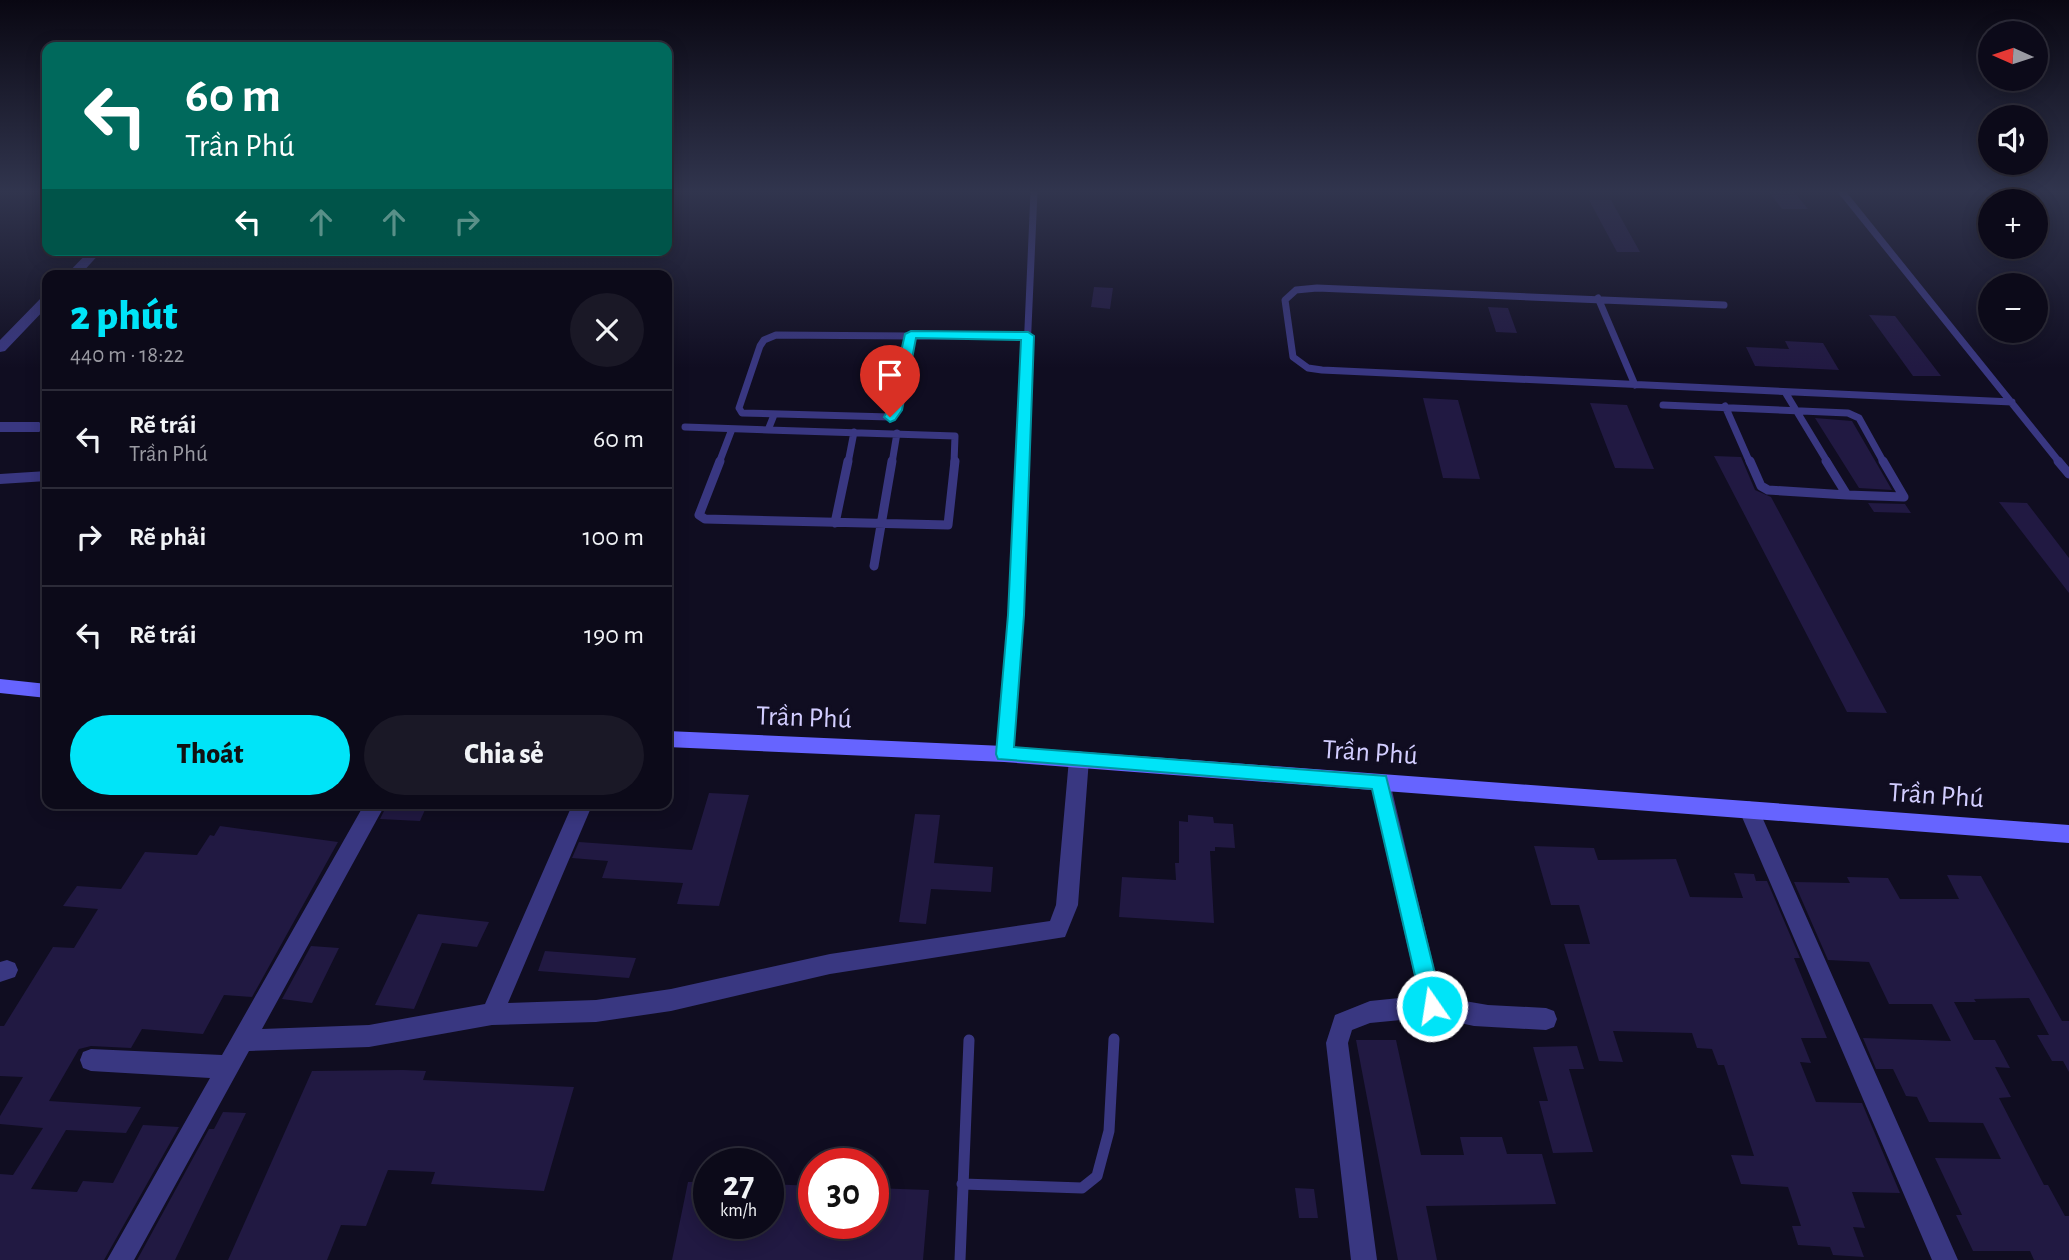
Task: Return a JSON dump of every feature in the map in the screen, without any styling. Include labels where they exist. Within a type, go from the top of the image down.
[{"type":"street","points":[[77,270],[91,256]]},
{"type":"street","points":[[0,348],[42,305]]},
{"type":"street","points":[[0,427],[39,427]]},
{"type":"street","points":[[0,479],[42,475]]},
{"type":"street","points":[[0,686],[42,690]]},
{"type":"street","name":"Trần Phú","points":[[672,739],[1079,759],[2069,834]]},
{"type":"street","points":[[244,1040],[369,1036],[492,1014],[596,1011],[658,1002],[830,964],[1057,930],[1067,905],[1079,759]]},
{"type":"street","points":[[1380,782],[1432,1006]]},
{"type":"street","points":[[120,1260],[373,809]]},
{"type":"street","points":[[492,1014],[580,809]]},
{"type":"street","points":[[1749,810],[1945,1260]]},
{"type":"street","points":[[1364,1260],[1337,1044],[1343,1023],[1370,1012],[1432,1006],[1489,1018],[1546,1019]]},
{"type":"street","points":[[91,1060],[229,1067]]},
{"type":"lane","points":[[1004,754],[1016,615],[1032,251]]},
{"type":"lane","points":[[1890,251],[2069,474]]},
{"type":"lane","points":[[1724,305],[1322,288],[1294,290],[1287,294],[1285,300],[1293,356],[1308,368],[2012,402]]},
{"type":"lane","points":[[1598,298],[1634,385]]},
{"type":"lane","points":[[911,334],[895,410],[890,417],[774,415],[742,413],[739,408],[760,346],[770,337],[911,334],[1028,336]]},
{"type":"lane","points":[[1785,393],[1847,495]]},
{"type":"lane","points":[[1663,405],[1725,406],[1848,413],[1858,418],[1904,497],[1768,490],[1761,486],[1725,406]]},
{"type":"lane","points":[[768,430],[774,415]]},
{"type":"lane","points":[[824,431],[828,416]]},
{"type":"lane","points":[[879,432],[882,418]]},
{"type":"lane","points":[[685,428],[879,432],[949,434],[957,438],[950,520],[947,525],[705,519],[699,515],[732,429]]},
{"type":"lane","points":[[835,523],[854,432]]},
{"type":"lane","points":[[874,566],[897,433]]},
{"type":"lane","points":[[962,1184],[1082,1188],[1097,1176],[1109,1132],[1114,1039]]},
{"type":"lane","points":[[960,1260],[969,1040]]},
{"type":"building","points":[[1094,287],[1113,288],[1110,309],[1091,307]]},
{"type":"building","points":[[1488,307],[1508,308],[1517,333],[1496,332]]},
{"type":"building","points":[[1869,315],[1895,316],[1941,376],[1913,376]]},
{"type":"building","points":[[1785,341],[1823,343],[1839,370],[1755,366],[1746,347],[1789,349]]},
{"type":"building","points":[[1423,398],[1458,400],[1480,479],[1443,478]]},
{"type":"building","points":[[1590,403],[1627,405],[1654,469],[1615,468]]},
{"type":"building","points":[[1815,418],[1852,421],[1892,490],[1859,488]]},
{"type":"building","points":[[1714,456],[1741,457],[1755,490],[1771,497],[1887,713],[1847,712]]},
{"type":"building","points":[[1999,502],[2027,503],[2069,558],[2069,593]]},
{"type":"building","points":[[1868,503],[1905,504],[1911,513],[1874,512]]},
{"type":"building","points":[[709,793],[749,795],[719,906],[677,904],[683,883],[602,878],[608,861],[572,858],[579,842],[692,850]]},
{"type":"building","points":[[385,809],[425,809],[420,821],[380,819]]},
{"type":"building","points":[[915,814],[940,815],[934,863],[993,867],[991,892],[931,889],[926,924],[899,922]]},
{"type":"building","points":[[1188,815],[1213,817],[1214,823],[1233,824],[1235,848],[1215,847],[1215,851],[1210,851],[1214,923],[1119,917],[1122,877],[1176,880],[1175,863],[1179,863],[1179,821],[1188,822]]},
{"type":"building","points":[[220,826],[338,842],[252,997],[224,995],[203,1034],[142,1029],[131,1048],[91,1046],[79,1049],[49,1101],[141,1107],[126,1133],[66,1130],[31,1189],[77,1192],[83,1181],[113,1183],[143,1125],[179,1127],[104,1260],[0,1260],[0,1174],[13,1175],[43,1128],[0,1124],[0,1116],[23,1077],[0,1076],[0,1026],[4,1026],[53,947],[74,948],[98,909],[63,906],[77,886],[121,889],[145,852],[197,855],[210,835],[214,836]]},
{"type":"building","points":[[1534,846],[1594,848],[1598,860],[1676,859],[1690,897],[1743,898],[1734,873],[1754,874],[1756,881],[1767,881],[1800,958],[1794,958],[1827,1038],[1801,1038],[1811,1063],[1800,1062],[1816,1102],[1862,1103],[1900,1193],[1852,1192],[1865,1228],[1853,1227],[1864,1257],[1833,1255],[1830,1247],[1798,1245],[1792,1226],[1801,1226],[1788,1187],[1741,1184],[1731,1155],[1754,1156],[1724,1065],[1718,1065],[1712,1049],[1697,1048],[1692,1033],[1613,1031],[1623,1062],[1599,1061],[1564,944],[1590,944],[1579,905],[1551,905]]},
{"type":"building","points":[[1947,875],[1981,876],[2062,1021],[2069,1021],[2069,1072],[2063,1061],[2052,1061],[2037,1035],[2049,1035],[2029,998],[1954,1002],[1974,1040],[1995,1040],[2010,1068],[1995,1067],[2011,1097],[1999,1098],[2044,1185],[2048,1185],[2065,1216],[2069,1216],[2069,1260],[2034,1260],[2030,1251],[1973,1251],[1956,1215],[1962,1215],[1935,1158],[2001,1159],[1983,1123],[1929,1122],[1917,1097],[1906,1096],[1893,1069],[1876,1069],[1863,1038],[1951,1041],[1932,1004],[1889,1004],[1869,962],[1828,960],[1794,882],[1850,883],[1847,877],[1888,878],[1900,899],[1959,899]]},
{"type":"building","points":[[418,914],[489,922],[477,947],[442,943],[414,1009],[375,1005]]},
{"type":"building","points":[[311,946],[339,948],[312,1003],[282,999]]},
{"type":"building","points":[[545,951],[636,958],[629,978],[538,971]]},
{"type":"building","points":[[1356,1040],[1396,1040],[1421,1155],[1464,1155],[1460,1137],[1502,1137],[1507,1154],[1542,1154],[1556,1204],[1426,1206],[1437,1260],[1398,1260]]},
{"type":"building","points":[[1577,1046],[1584,1069],[1569,1069],[1593,1152],[1553,1153],[1539,1101],[1548,1101],[1533,1047]]},
{"type":"building","points":[[312,1071],[426,1071],[423,1080],[574,1087],[544,1191],[431,1184],[435,1172],[388,1170],[366,1226],[341,1225],[327,1260],[228,1260]]},
{"type":"building","points":[[223,1112],[246,1113],[175,1260],[137,1260],[209,1129],[214,1129]]},
{"type":"building","points":[[688,1182],[693,1182],[693,1239],[784,1239],[784,1185],[798,1185],[798,1239],[889,1239],[889,1189],[929,1190],[923,1260],[672,1260]]},
{"type":"building","points":[[1295,1188],[1314,1189],[1318,1218],[1299,1218]]},
{"type":"route","points":[[890,417],[895,410],[911,334],[1028,336],[1016,615],[1004,754],[1380,782],[1432,1006]]}]
